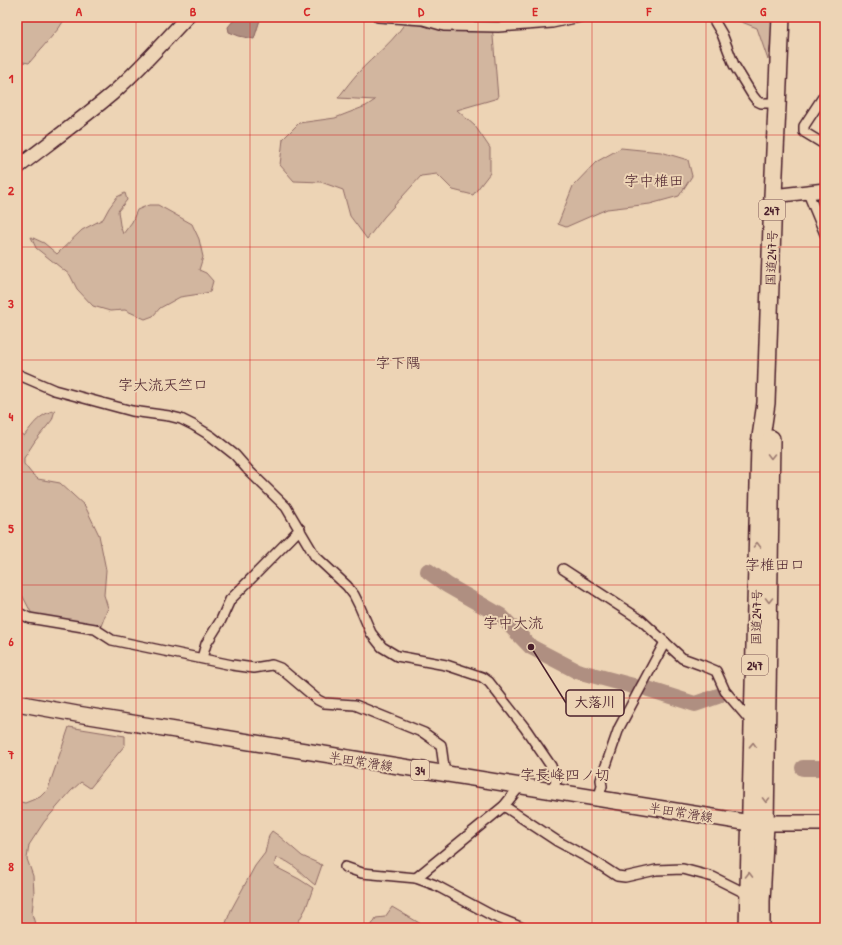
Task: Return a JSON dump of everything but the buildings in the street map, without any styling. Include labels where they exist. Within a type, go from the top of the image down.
[{"type":"highway","name":"国道247号","points":[[761,928],[754,720],[760,444],[766,403],[776,103],[781,17]]},
{"type":"highway","name":"国道247号","points":[[748,928],[749,895],[758,824],[771,445],[766,403]]},
{"type":"main road","name":"半田常滑線","points":[[17,703],[758,824],[825,822]]},
{"type":"street","points":[[17,168],[114,92],[187,17]]},
{"type":"street","points":[[378,17],[423,20],[444,26],[464,27],[532,26],[580,17]]},
{"type":"street","points":[[712,17],[722,34],[734,65],[753,96],[761,103],[776,103]]},
{"type":"street","points":[[825,94],[804,126],[804,132],[822,143],[825,142]]},
{"type":"street","points":[[773,196],[825,190]]},
{"type":"street","points":[[808,193],[825,234]]},
{"type":"street","points":[[17,374],[54,390],[132,411],[169,416],[193,425],[224,445],[282,502],[316,556],[347,586],[354,595],[371,633],[382,647],[397,656],[446,665],[482,677],[490,682],[525,728],[551,766],[556,781],[554,791]]},
{"type":"street","points":[[202,658],[206,644],[221,620],[230,600],[300,529]]},
{"type":"street","points":[[563,569],[592,589],[632,613],[682,658],[716,671],[725,691],[749,719],[754,720]]},
{"type":"street","points":[[17,612],[29,618],[95,629],[112,640],[232,665],[254,668],[272,665],[280,668],[318,700],[324,703],[355,705],[424,733],[441,745],[445,774]]},
{"type":"street","points":[[598,799],[602,786],[601,780],[619,728],[665,642]]},
{"type":"street","points":[[416,878],[504,806],[520,786]]},
{"type":"street","points":[[504,806],[557,841],[594,861],[617,876],[625,877],[656,870],[683,869],[713,877],[749,895]]},
{"type":"street","points":[[345,867],[362,873],[416,878],[435,885],[493,916],[523,928]]},
{"type":"shaded area","points":[[17,17],[66,17],[59,28],[29,63],[17,61]]},
{"type":"shaded area","points":[[242,17],[259,17],[260,20],[254,39],[229,32],[228,27],[233,21]]},
{"type":"shaded area","points":[[408,17],[551,17],[528,24],[492,24],[498,98],[457,110],[475,126],[490,148],[490,173],[473,195],[453,190],[437,174],[421,176],[384,217],[367,239],[350,216],[343,190],[321,182],[294,181],[280,165],[283,139],[299,123],[335,118],[366,106],[375,100],[338,98],[363,67],[398,33]]},
{"type":"shaded area","points":[[729,17],[775,17],[768,60],[757,28]]},
{"type":"shaded area","points":[[621,148],[661,152],[688,160],[692,176],[679,196],[650,204],[607,209],[566,227],[558,224],[573,186],[596,162]]},
{"type":"shaded area","points":[[125,193],[127,200],[118,211],[123,234],[132,222],[137,210],[149,205],[158,205],[192,224],[199,239],[203,257],[199,270],[206,273],[213,281],[210,292],[180,297],[160,308],[153,316],[145,319],[125,310],[110,311],[93,306],[77,289],[70,275],[36,248],[31,237],[44,243],[57,254],[82,230],[103,219],[117,197]]},
{"type":"shaded area","points":[[55,410],[52,420],[35,441],[24,458],[24,464],[38,479],[60,483],[85,506],[99,535],[106,570],[104,595],[108,608],[101,626],[33,616],[20,591],[19,566],[17,567],[17,431],[24,436],[34,423],[41,417]]},
{"type":"shaded area","points":[[69,727],[125,736],[125,745],[90,788],[81,782],[71,791],[44,822],[29,845],[27,859],[33,876],[34,893],[32,913],[36,928],[17,928],[17,801],[25,803],[40,797],[48,789]]},
{"type":"shaded area","points":[[272,831],[302,856],[322,865],[315,885],[292,865],[282,859],[276,858],[274,866],[313,888],[306,908],[295,928],[224,928],[231,910],[255,866],[265,853],[269,835]]},
{"type":"shaded area","points":[[392,907],[421,924],[422,928],[370,928],[376,918],[385,917]]},
{"type":"waterway","points":[[428,571],[447,585],[501,616],[531,647],[577,671],[633,686]]},
{"type":"waterway","points":[[648,689],[695,704],[718,696]]},
{"type":"waterway","points":[[803,768],[825,768]]},
{"type":"place","name":"大落川","points":[[531,647]]},
{"type":"district","name":"字中椎田","points":[[654,180]]},
{"type":"district","name":"字下隅","points":[[398,362]]},
{"type":"district","name":"字大流天竺口","points":[[163,384]]},
{"type":"district","name":"字椎田口","points":[[775,564]]},
{"type":"district","name":"字中大流","points":[[513,622]]},
{"type":"district","name":"字長峰四ノ切","points":[[565,774]]}]
